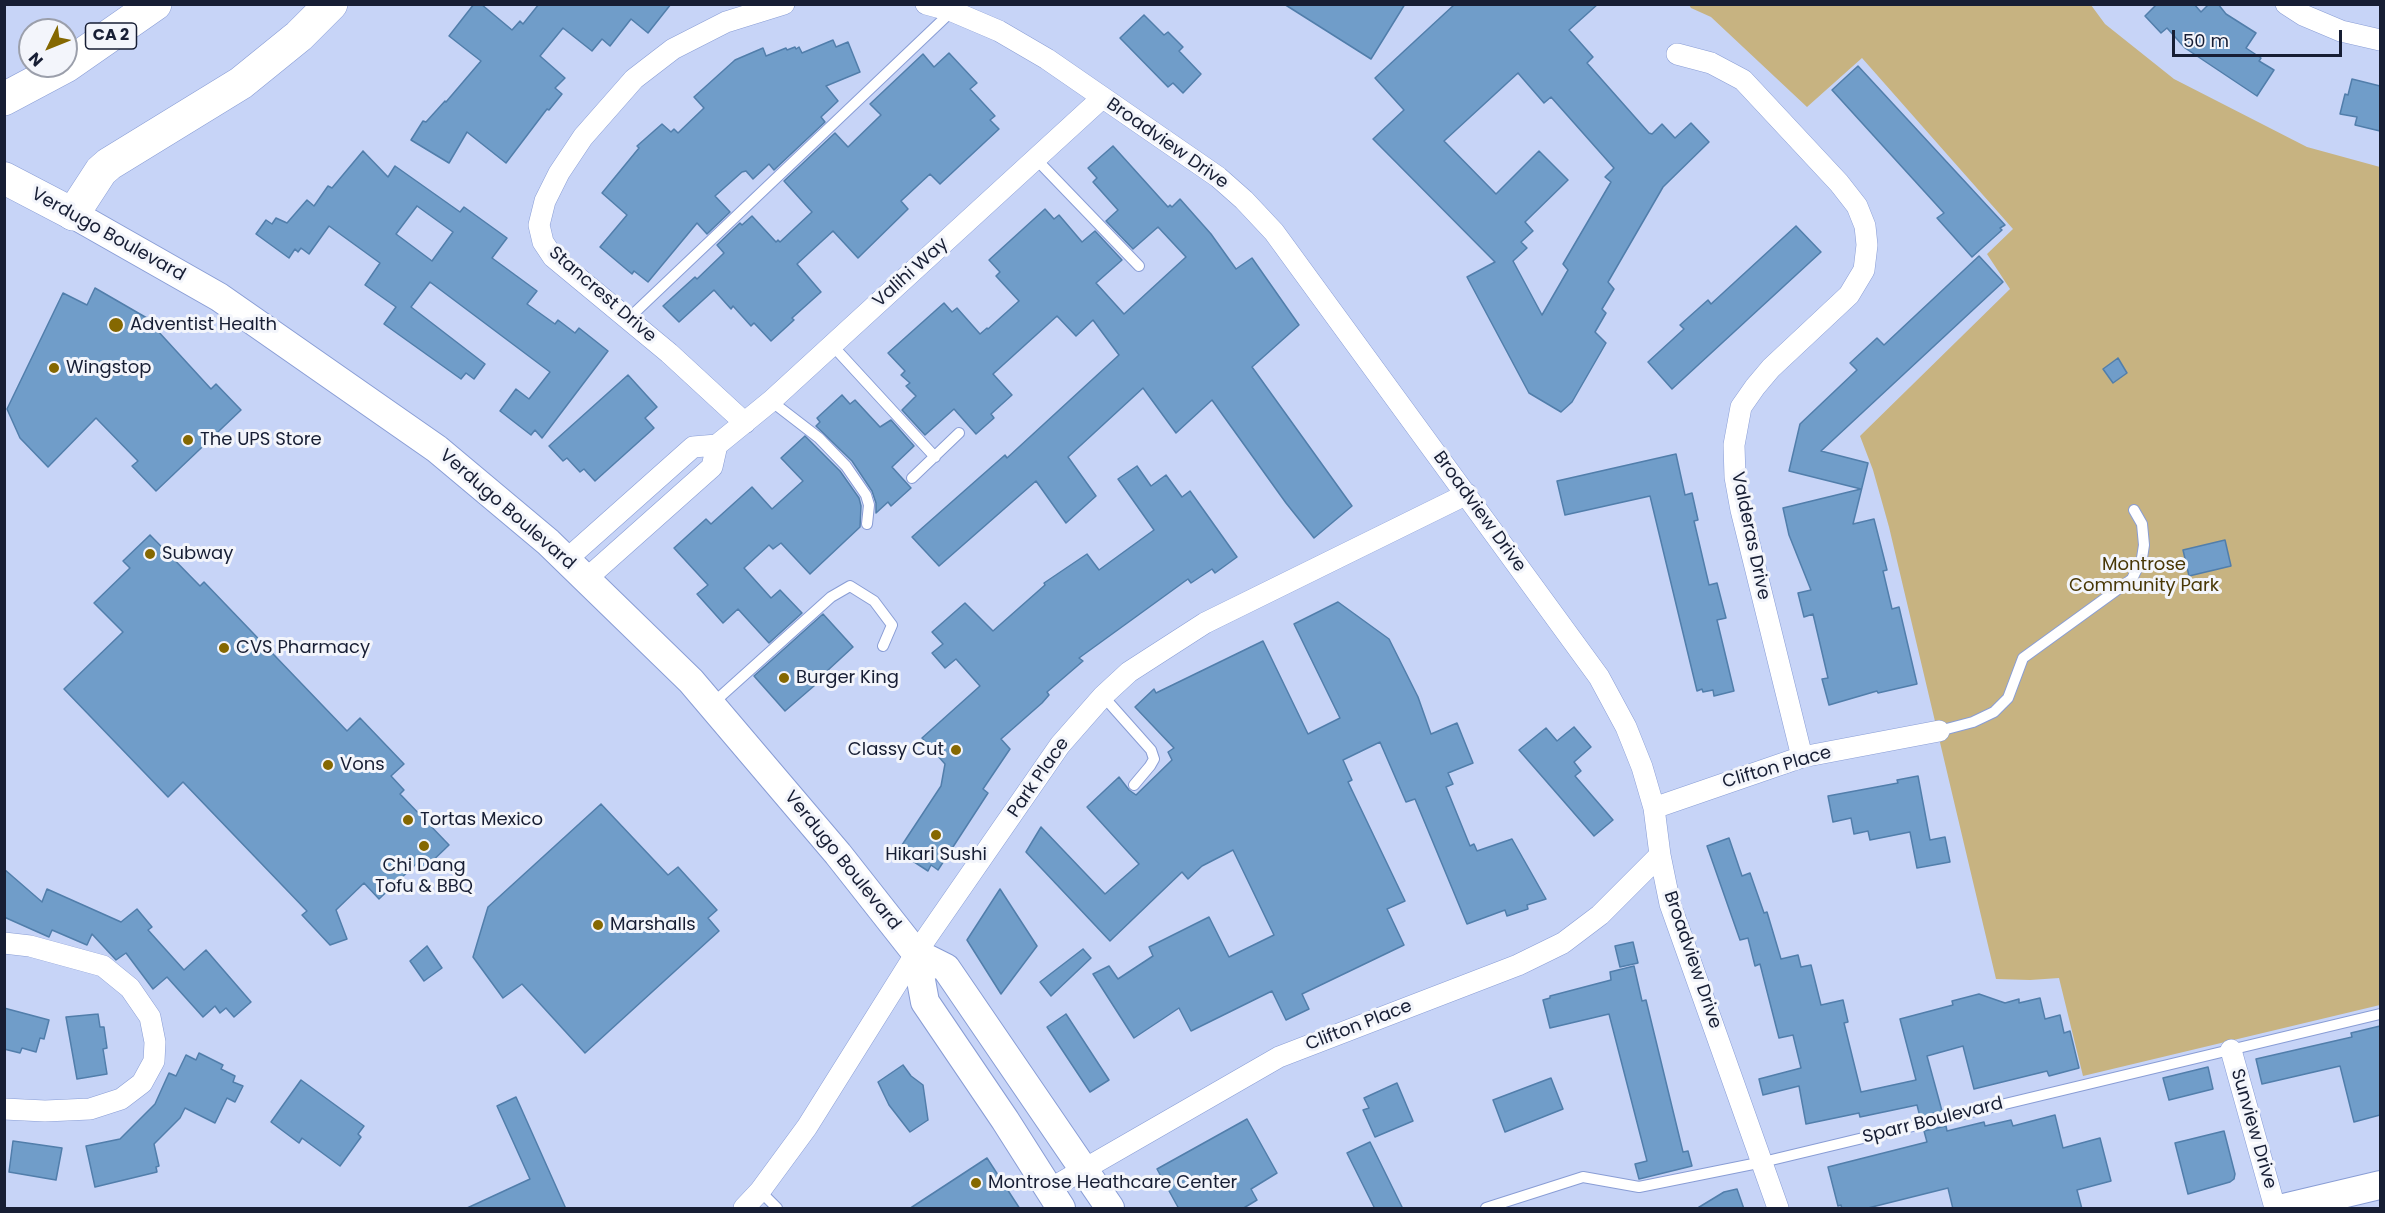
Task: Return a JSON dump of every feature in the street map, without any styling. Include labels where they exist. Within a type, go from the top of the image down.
[{"type":"highway","name":"CA 2","points":[[78,58],[155,4]]},
{"type":"highway","points":[[73,214],[101,171],[109,164],[241,83],[299,36],[332,4]]},
{"type":"highway","name":"CA 2","points":[[4,99],[44,78]]},
{"type":"main road","name":"Verdugo Boulevard","points":[[7,187],[73,214],[219,297],[436,449],[548,542],[691,681],[838,854],[916,953],[946,968],[1110,1209]]},
{"type":"main road","name":"Verdugo Boulevard","points":[[916,953],[925,1002],[1005,1120],[1054,1199]]},
{"type":"main road","points":[[2283,1209],[2380,1185]]},
{"type":"street","name":"Stancrest Drive","points":[[745,423],[669,353],[553,257],[543,242],[539,225],[545,201],[554,182],[582,137],[634,79],[674,49],[726,22],[784,4]]},
{"type":"street","name":"Broadview Drive","points":[[926,4],[952,10],[999,31],[1047,59],[1218,177],[1244,200],[1274,232],[1599,677],[1626,727],[1642,767],[1654,808],[1660,855],[1670,904],[1778,1209]]},
{"type":"street","points":[[2286,4],[2303,15],[2341,31],[2380,40]]},
{"type":"street","name":"Valderas Drive","points":[[1677,54],[1711,63],[1743,80],[1839,183],[1857,206],[1865,226],[1867,245],[1864,270],[1849,295],[1771,368],[1755,387],[1741,407],[1734,445],[1735,477],[1742,510],[1802,757]]},
{"type":"street","name":"Valihi Way","points":[[576,570],[693,447],[717,445],[771,401],[1102,98]]},
{"type":"street","points":[[576,570],[712,467],[717,445]]},
{"type":"street","name":"Park Place","points":[[744,1209],[807,1127],[916,953],[1060,745],[1103,696],[1129,672],[1205,623],[1467,495]]},
{"type":"street","name":"Clifton Place","points":[[1654,808],[1802,757],[1939,731]]},
{"type":"street","name":"Clifton Place","points":[[1054,1199],[1083,1169],[1279,1057],[1518,965],[1563,943],[1600,915],[1660,855]]},
{"type":"street","points":[[4,943],[30,946],[103,966],[130,988],[150,1017],[155,1042],[154,1061],[142,1083],[121,1099],[90,1109],[45,1111],[4,1109]]},
{"type":"street","name":"Sunview Drive","points":[[2230,1050],[2275,1209]]},
{"type":"lane","points":[[628,319],[952,10]]},
{"type":"lane","points":[[1036,159],[1139,266]]},
{"type":"lane","points":[[832,345],[935,457]]},
{"type":"lane","points":[[771,401],[819,438],[846,466],[866,495],[869,505],[867,524]]},
{"type":"lane","points":[[912,478],[959,433]]},
{"type":"lane","points":[[1939,731],[1973,722],[1994,712],[2008,698],[2023,658],[2132,579],[2142,558],[2144,545],[2142,524],[2134,510]]},
{"type":"lane","points":[[711,705],[831,597],[850,586],[874,601],[892,625],[883,646]]},
{"type":"lane","points":[[1103,696],[1151,750],[1154,759],[1134,785]]},
{"type":"lane","name":"Sparr Boulevard","points":[[1486,1209],[1583,1177],[1639,1187],[1763,1162],[2380,1014]]},
{"type":"lane","points":[[760,1191],[777,1209]]},
{"type":"green space","name":"Montrose Community Park","points":[[1689,5],[2091,5],[2105,24],[2174,79],[2307,147],[2380,167],[2380,1005],[2083,1076],[2059,978],[1996,979],[1889,527],[1873,470],[1860,436],[2010,289],[1987,254],[2013,229],[1862,58],[1807,107],[1711,17]]},
{"type":"building","points":[[474,4],[481,4],[512,30],[520,21],[523,24],[539,4],[671,4],[648,33],[631,19],[610,46],[602,39],[592,51],[563,28],[540,56],[565,78],[555,88],[562,94],[549,110],[547,109],[506,163],[467,132],[449,163],[411,140],[423,121],[426,122],[446,102],[481,61],[449,36]]},
{"type":"building","points":[[1284,4],[1405,4],[1371,59]]},
{"type":"building","points":[[1455,4],[1598,4],[1569,30],[1593,57],[1587,63],[1649,133],[1652,134],[1662,124],[1675,138],[1691,123],[1709,142],[1663,187],[1608,282],[1614,289],[1602,309],[1606,313],[1595,332],[1606,343],[1572,402],[1561,412],[1529,393],[1467,277],[1495,262],[1373,139],[1404,110],[1375,78]],"holes":[[[1518,73],[1544,103],[1551,97],[1614,168],[1605,177],[1611,182],[1563,264],[1568,270],[1542,315],[1513,261],[1527,248],[1521,242],[1533,231],[1525,222],[1568,180],[1539,151],[1496,194],[1444,141]]]},
{"type":"building","points":[[2157,4],[2194,4],[2201,12],[2209,4],[2218,4],[2226,14],[2256,33],[2246,48],[2261,58],[2259,61],[2274,70],[2257,96],[2185,48],[2167,28],[2161,33],[2145,16]]},
{"type":"building","points":[[1144,15],[1164,35],[1168,32],[1183,47],[1179,51],[1201,74],[1183,93],[1173,83],[1168,87],[1120,38]]},
{"type":"building","points":[[833,40],[836,47],[848,42],[860,72],[826,86],[838,101],[821,117],[825,122],[774,170],[769,164],[753,179],[746,171],[742,172],[715,196],[730,212],[707,234],[697,223],[648,282],[634,271],[632,274],[600,247],[627,215],[602,193],[639,148],[637,146],[662,124],[671,132],[674,129],[678,133],[704,108],[694,97],[735,60],[763,48],[766,56],[795,47],[796,49],[799,47],[802,53]]},
{"type":"building","points":[[949,53],[977,83],[970,89],[995,116],[990,120],[999,129],[940,184],[930,174],[901,201],[908,209],[858,258],[833,231],[797,264],[821,292],[771,341],[754,323],[751,326],[733,306],[731,309],[714,290],[679,322],[663,306],[695,277],[697,279],[724,253],[717,245],[740,223],[742,225],[752,216],[776,242],[778,240],[780,242],[812,212],[784,181],[835,133],[848,147],[881,115],[870,104],[923,54],[934,67]]},
{"type":"building","points":[[1858,66],[2005,225],[1972,257],[1937,218],[1944,213],[1832,90]]},
{"type":"building","points":[[2352,79],[2380,86],[2380,131],[2355,125],[2357,117],[2340,114]]},
{"type":"building","points":[[1113,146],[1168,207],[1170,205],[1172,207],[1180,199],[1211,234],[1236,269],[1252,258],[1299,325],[1252,367],[1352,506],[1314,538],[1212,400],[1176,433],[1143,388],[1068,457],[1096,496],[1066,523],[1036,481],[939,566],[912,537],[1005,455],[1007,458],[1119,355],[1093,320],[1076,336],[1057,316],[993,374],[1012,395],[991,414],[994,418],[976,434],[954,409],[925,435],[902,410],[916,396],[906,386],[910,383],[901,375],[905,371],[888,353],[944,303],[952,312],[957,308],[980,334],[1019,301],[996,276],[1000,272],[989,260],[1045,209],[1054,219],[1059,215],[1082,242],[1095,231],[1122,260],[1096,283],[1124,314],[1186,257],[1158,227],[1133,249],[1106,221],[1118,210],[1093,182],[1097,178],[1088,168]]},
{"type":"building","points":[[363,151],[388,177],[395,166],[460,212],[464,207],[507,238],[492,258],[537,291],[527,304],[555,324],[558,320],[575,333],[579,328],[608,351],[542,438],[535,430],[531,435],[500,411],[516,389],[529,399],[550,372],[430,282],[411,307],[485,364],[474,379],[466,373],[461,379],[384,324],[396,307],[365,285],[380,263],[329,226],[309,254],[301,248],[298,252],[295,249],[289,258],[256,234],[266,220],[272,224],[276,218],[287,223],[307,200],[314,206],[328,186],[332,188]],"holes":[[[417,206],[453,232],[432,261],[396,234]]]},
{"type":"building","points":[[1796,226],[1821,252],[1672,389],[1648,362],[1684,329],[1680,325],[1708,300],[1711,304]]},
{"type":"building","points":[[1979,256],[2003,282],[1821,451],[1868,463],[1853,524],[1874,519],[1887,570],[1883,571],[1892,609],[1899,607],[1917,684],[1878,693],[1877,691],[1829,705],[1822,679],[1828,678],[1813,614],[1804,617],[1798,593],[1811,590],[1789,535],[1783,508],[1861,489],[1789,471],[1800,424],[1857,370],[1850,363],[1877,338],[1884,345]]},
{"type":"building","points":[[95,288],[159,325],[156,329],[211,389],[216,384],[241,410],[156,491],[132,466],[138,461],[96,418],[48,467],[20,438],[7,409],[63,293],[87,305]]},
{"type":"building","points":[[2118,358],[2127,373],[2113,383],[2103,369]]},
{"type":"building","points":[[628,375],[657,407],[645,418],[654,428],[595,481],[584,469],[580,472],[567,458],[563,461],[549,446]]},
{"type":"building","points":[[842,395],[850,404],[855,400],[880,427],[891,420],[914,446],[892,467],[911,488],[891,506],[888,502],[876,513],[872,491],[852,461],[816,426],[820,422],[817,418]]},
{"type":"building","points":[[805,436],[840,471],[859,498],[860,527],[810,574],[781,543],[773,549],[769,545],[744,568],[771,598],[780,590],[802,613],[769,643],[738,609],[723,623],[697,594],[708,585],[674,548],[706,519],[711,524],[752,487],[772,509],[803,481],[781,458]]},
{"type":"building","points":[[1676,454],[1685,495],[1692,493],[1698,520],[1694,521],[1709,585],[1717,583],[1726,618],[1717,620],[1734,691],[1714,696],[1713,690],[1697,691],[1650,496],[1565,515],[1557,481]]},
{"type":"building","points":[[1137,466],[1151,486],[1166,475],[1182,497],[1190,491],[1237,557],[1215,573],[1212,569],[1191,583],[1188,579],[1079,658],[1083,661],[1047,692],[1049,695],[1042,703],[1001,739],[1010,749],[983,789],[988,793],[938,870],[931,865],[928,871],[905,856],[909,850],[902,845],[941,786],[945,764],[922,738],[980,686],[956,659],[945,668],[932,653],[943,644],[932,632],[965,603],[993,631],[1045,585],[1044,583],[1087,554],[1099,570],[1154,530],[1118,479]]},
{"type":"building","points":[[150,535],[200,586],[204,582],[347,731],[360,718],[404,764],[391,776],[404,790],[400,794],[449,845],[423,870],[416,864],[379,899],[364,883],[336,910],[347,939],[330,945],[302,915],[307,911],[183,782],[168,797],[64,689],[123,632],[94,603],[130,568],[123,561]]},
{"type":"building","points":[[2225,540],[2231,566],[2189,576],[2183,550]]},
{"type":"building","points":[[1338,602],[1389,639],[1418,697],[1431,734],[1457,723],[1473,763],[1448,773],[1453,784],[1446,787],[1470,846],[1474,844],[1477,851],[1512,839],[1546,899],[1527,905],[1528,909],[1507,916],[1505,910],[1467,924],[1415,799],[1406,802],[1380,742],[1343,760],[1352,780],[1348,782],[1405,901],[1387,909],[1404,945],[1302,994],[1309,1009],[1286,1020],[1272,991],[1191,1031],[1179,1008],[1134,1038],[1093,974],[1109,966],[1118,979],[1153,956],[1149,947],[1209,917],[1229,957],[1274,935],[1233,850],[1202,866],[1188,879],[1182,872],[1110,941],[1026,852],[1041,827],[1105,894],[1139,864],[1087,807],[1119,777],[1136,795],[1172,760],[1168,752],[1174,748],[1135,707],[1154,689],[1156,693],[1263,641],[1308,734],[1340,718],[1294,624]]},
{"type":"building","points":[[823,614],[853,647],[827,671],[829,673],[785,711],[754,676]]},
{"type":"building","points":[[1574,727],[1591,747],[1574,762],[1581,771],[1575,776],[1613,820],[1594,836],[1519,750],[1546,728],[1557,741]]},
{"type":"building","points":[[1918,776],[1930,840],[1945,837],[1950,862],[1917,868],[1910,832],[1870,840],[1868,831],[1854,834],[1851,818],[1833,822],[1828,796],[1898,783],[1897,780]]},
{"type":"building","name":"Marshalls","points":[[601,804],[668,875],[678,867],[717,910],[708,918],[719,931],[585,1053],[522,984],[503,998],[473,957],[488,907]]},
{"type":"building","points":[[1729,838],[1742,876],[1750,873],[1764,913],[1767,912],[1781,959],[1798,955],[1801,967],[1811,965],[1821,1005],[1843,1000],[1848,1022],[1844,1023],[1861,1092],[1916,1080],[1900,1019],[1953,1005],[1952,1001],[1979,994],[2005,1003],[2019,999],[2019,1003],[2040,998],[2045,1019],[2060,1015],[2064,1033],[2070,1031],[2079,1068],[2049,1076],[2047,1071],[1974,1089],[1963,1046],[1927,1056],[1942,1111],[1920,1117],[1917,1105],[1860,1117],[1859,1113],[1806,1124],[1799,1086],[1763,1095],[1759,1079],[1801,1068],[1793,1035],[1779,1038],[1760,964],[1755,966],[1748,938],[1740,940],[1707,846]]},
{"type":"building","points":[[4,869],[42,902],[47,889],[121,922],[137,909],[152,927],[148,930],[184,970],[206,950],[251,1002],[234,1017],[226,1008],[220,1013],[215,1006],[203,1017],[167,977],[153,989],[126,953],[116,960],[92,934],[87,945],[52,930],[49,937],[4,917]]},
{"type":"building","points":[[1000,889],[1037,946],[1001,994],[967,940]]},
{"type":"building","points":[[1633,942],[1638,963],[1620,967],[1615,946]]},
{"type":"building","points":[[427,946],[442,968],[424,981],[410,961]]},
{"type":"building","points":[[1083,949],[1091,958],[1051,996],[1040,982]]},
{"type":"building","points":[[1634,966],[1642,1001],[1646,1000],[1683,1152],[1688,1151],[1692,1166],[1639,1179],[1635,1164],[1647,1161],[1609,1014],[1550,1028],[1543,1000],[1550,996],[1611,980],[1610,972]]},
{"type":"building","points":[[4,1008],[49,1020],[44,1039],[40,1038],[36,1052],[22,1048],[20,1053],[4,1049]]},
{"type":"building","points":[[98,1014],[100,1027],[104,1027],[107,1048],[103,1049],[107,1074],[77,1079],[66,1017]]},
{"type":"building","points":[[1066,1014],[1109,1080],[1090,1092],[1047,1027]]},
{"type":"building","points":[[2380,1026],[2380,1115],[2354,1122],[2340,1066],[2262,1084],[2256,1059],[2352,1037],[2351,1033]]},
{"type":"building","points":[[199,1053],[223,1065],[221,1069],[235,1076],[233,1082],[243,1086],[235,1102],[227,1098],[215,1123],[185,1108],[180,1118],[154,1144],[159,1166],[156,1167],[157,1172],[95,1187],[86,1146],[120,1139],[155,1104],[169,1073],[176,1076],[186,1055],[196,1060]]},
{"type":"building","points":[[903,1065],[911,1076],[923,1085],[928,1120],[910,1132],[889,1105],[878,1082]]},
{"type":"building","points":[[2208,1067],[2213,1089],[2169,1100],[2163,1078]]},
{"type":"building","points":[[1551,1078],[1563,1109],[1505,1132],[1493,1100]]},
{"type":"building","points":[[301,1080],[364,1126],[358,1134],[361,1137],[340,1166],[302,1138],[299,1143],[271,1122]]},
{"type":"building","points":[[1397,1083],[1413,1121],[1375,1137],[1363,1110],[1369,1108],[1364,1098]]},
{"type":"building","points":[[516,1097],[566,1209],[465,1209],[530,1179],[497,1106]]},
{"type":"building","points":[[2055,1115],[2063,1148],[2100,1138],[2111,1181],[2077,1190],[2082,1209],[1953,1209],[1948,1188],[1864,1209],[1842,1209],[1841,1205],[1838,1206],[1828,1167],[1927,1142],[1924,1131],[1946,1126],[1947,1131],[1984,1122],[1985,1126],[2011,1120],[2013,1126]]},
{"type":"building","points":[[1247,1119],[1277,1173],[1251,1189],[1257,1200],[1242,1209],[1179,1209],[1157,1169]]},
{"type":"building","points":[[2224,1131],[2235,1174],[2234,1179],[2188,1194],[2175,1143]]},
{"type":"building","points":[[13,1141],[62,1148],[56,1180],[9,1172]]},
{"type":"building","points":[[1370,1142],[1403,1209],[1375,1209],[1347,1153]]},
{"type":"building","name":"Montrose Heathcare Center","points":[[987,1158],[1020,1209],[909,1209]]},
{"type":"building","points":[[1737,1189],[1744,1209],[1696,1209],[1724,1192]]},
{"type":"place","name":"Adventist Health","points":[[116,325]]},
{"type":"place","name":"Wingstop","points":[[54,368]]},
{"type":"place","name":"The UPS Store","points":[[188,440]]},
{"type":"place","name":"Subway","points":[[150,554]]},
{"type":"place","name":"CVS Pharmacy","points":[[224,648]]},
{"type":"place","name":"Burger King","points":[[784,678]]},
{"type":"place","name":"Classy Cut","points":[[956,750]]},
{"type":"place","name":"Vons","points":[[328,765]]},
{"type":"place","name":"Tortas Mexico","points":[[408,820]]},
{"type":"place","name":"Hikari Sushi","points":[[936,835]]},
{"type":"place","name":"Chi Dang Tofu & BBQ","points":[[424,846]]},
{"type":"place","name":"Marshalls","points":[[598,925]]},
{"type":"place","name":"Montrose Heathcare Center","points":[[976,1183]]}]
